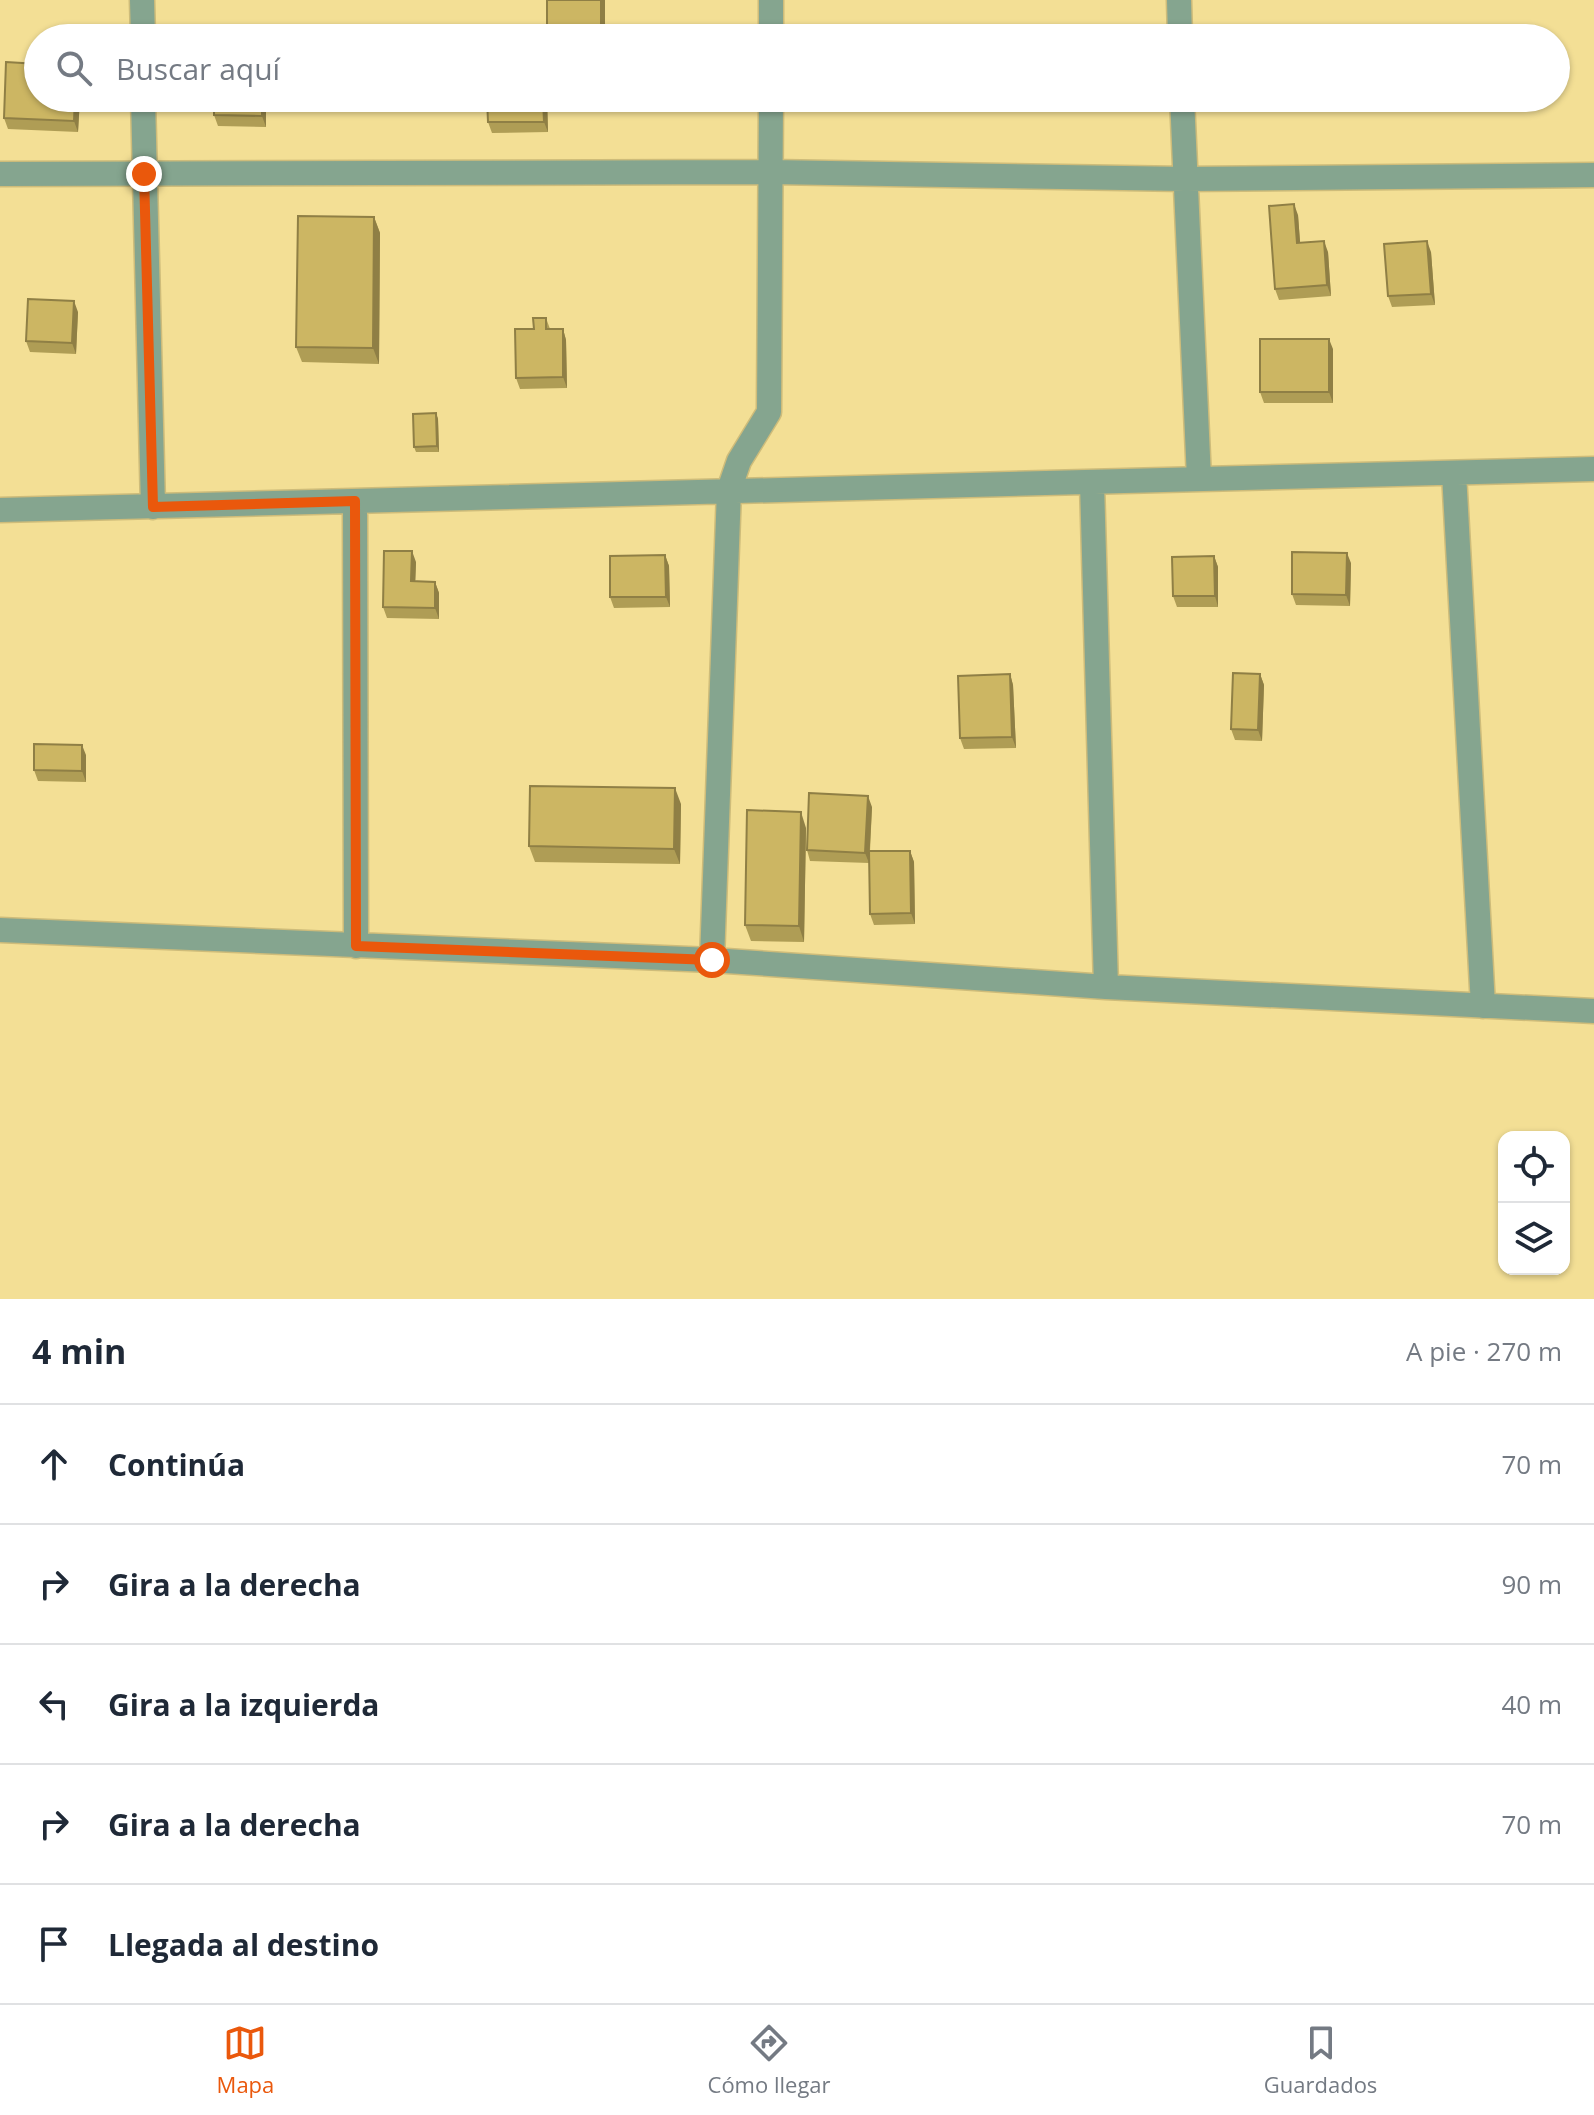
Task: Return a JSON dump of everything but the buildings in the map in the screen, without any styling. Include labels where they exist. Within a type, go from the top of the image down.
[{"type":"street","points":[[142,0],[143,24]]},
{"type":"street","points":[[771,0],[771,24]]},
{"type":"street","points":[[1179,0],[1180,24]]},
{"type":"street","points":[[143,112],[153,507]]},
{"type":"street","points":[[712,960],[729,490],[739,461],[769,412],[771,112]]},
{"type":"street","points":[[1183,112],[1199,479]]},
{"type":"street","points":[[0,174],[772,172],[1185,179],[1594,175]]},
{"type":"street","points":[[0,510],[1594,469]]},
{"type":"street","points":[[1454,473],[1483,1006]]},
{"type":"street","points":[[1092,483],[1106,987]]},
{"type":"street","points":[[355,501],[356,946]]},
{"type":"street","points":[[0,930],[712,960],[1106,987],[1594,1011]]},
{"type":"route","points":[[144,174],[153,507],[355,501],[356,946],[712,960]]}]
